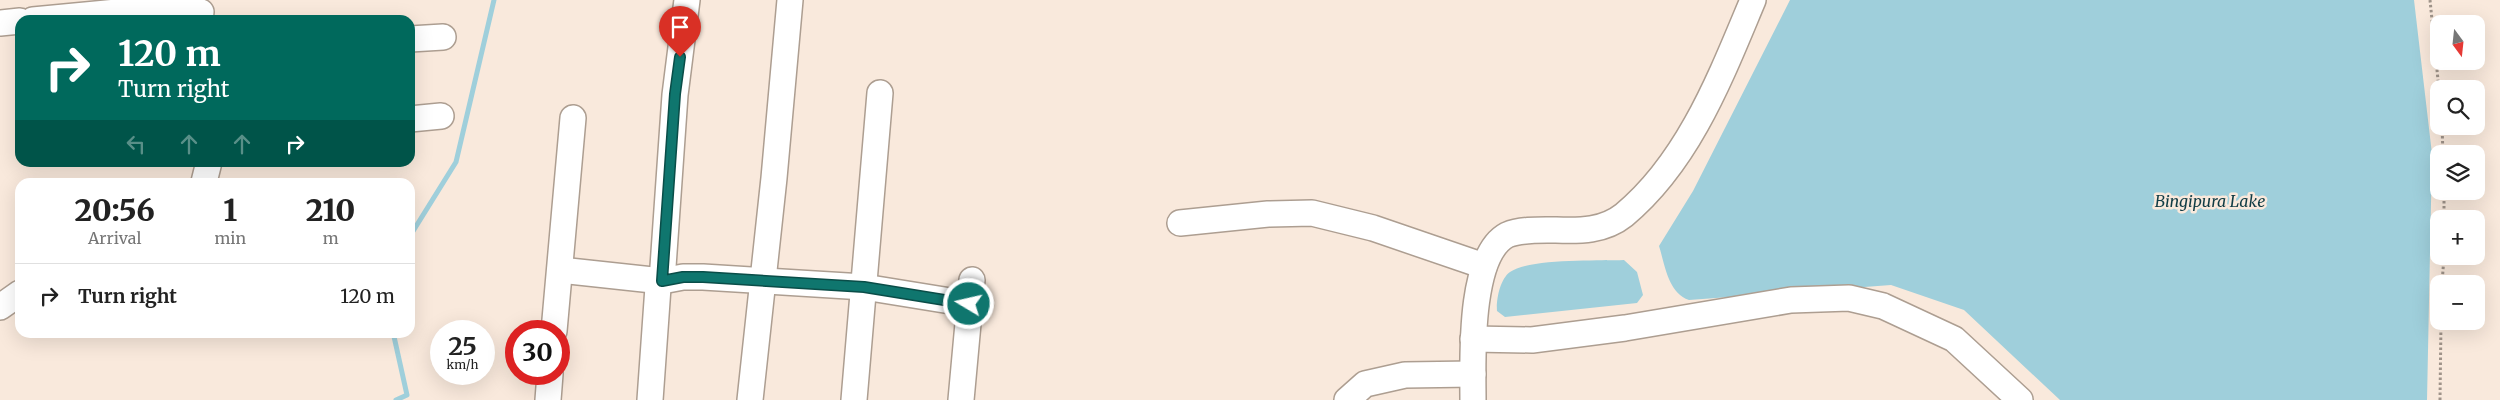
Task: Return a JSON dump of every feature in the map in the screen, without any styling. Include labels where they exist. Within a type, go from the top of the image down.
[{"type":"street","points":[[650,400],[658,287],[662,281],[675,94],[688,0]]},
{"type":"street","points":[[750,400],[774,178],[790,0]]},
{"type":"street","points":[[1472,400],[1473,339],[1476,304],[1484,266],[1495,248],[1508,235],[1536,230],[1573,231],[1599,228],[1624,216],[1644,196],[1681,150],[1699,120],[1753,0]]},
{"type":"street","points":[[86,15],[127,11],[201,11]]},
{"type":"street","points":[[0,23],[15,22]]},
{"type":"street","points":[[415,39],[443,36]]},
{"type":"street","points":[[854,400],[880,93]]},
{"type":"street","points":[[415,119],[441,116]]},
{"type":"street","points":[[555,320],[574,118]]},
{"type":"street","points":[[1180,223],[1268,214],[1312,213],[1373,228],[1484,266]]},
{"type":"street","points":[[560,270],[662,281],[683,277],[703,277],[970,292],[961,400]]},
{"type":"street","points":[[0,307],[15,296]]},
{"type":"street","points":[[1473,339],[1532,340],[1625,328],[1791,300],[1850,298],[1883,306],[1954,339],[2020,400]]},
{"type":"street","points":[[1347,400],[1365,384],[1397,377],[1473,374]]},
{"type":"street","points":[[548,400],[549,385]]},
{"type":"path","points":[[2430,0],[2438,80]]},
{"type":"path","points":[[2440,400],[2441,330]]},
{"type":"water","name":"Bingipura Lake","points":[[1790,0],[2414,0],[2431,145],[2427,400],[2060,400],[1964,310],[1891,285],[1689,300],[1676,291],[1668,278],[1659,246],[1693,191]]},
{"type":"water","points":[[1624,260],[1637,272],[1643,295],[1637,303],[1505,317],[1497,311],[1497,301],[1501,285],[1510,272],[1533,264],[1548,262]]},
{"type":"waterway","points":[[415,228],[456,162],[494,0]]},
{"type":"waterway","points":[[394,338],[407,395],[396,400]]},
{"type":"route","points":[[680,57],[675,94],[662,281],[672,278],[703,277],[864,287],[969,304]]}]
